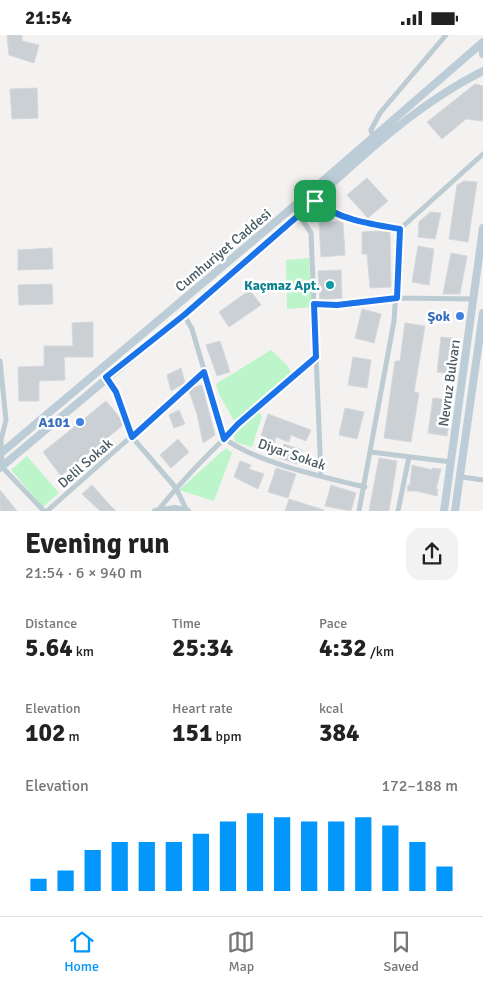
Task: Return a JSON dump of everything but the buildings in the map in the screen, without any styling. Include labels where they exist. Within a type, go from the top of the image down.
[{"type":"main road","name":"Cumhuriyet Caddesi","points":[[1,453],[483,43]]},
{"type":"main road","points":[[483,43],[483,54]]},
{"type":"main road","points":[[1,468],[106,377],[184,315],[402,123],[454,86],[483,71]]},
{"type":"main road","name":"Nevruz Bulvarı","points":[[444,511],[483,228]]},
{"type":"main road","name":"Nevruz Bulvarı","points":[[455,511],[479,373],[483,313]]},
{"type":"street","points":[[373,137],[371,130],[380,113],[446,35]]},
{"type":"street","points":[[359,511],[365,487],[397,298],[400,229],[483,154]]},
{"type":"street","points":[[309,192],[315,201],[329,211],[350,220],[400,229]]},
{"type":"street","points":[[299,215],[311,233],[321,476]]},
{"type":"street","points":[[314,304],[337,305],[397,298],[473,299]]},
{"type":"street","points":[[184,315],[192,329],[224,439]]},
{"type":"street","points":[[157,510],[238,424],[316,357]]},
{"type":"street","points":[[0,361],[6,421],[1,440],[1,468],[45,511]]},
{"type":"street","name":"Delil Sokak","points":[[45,511],[132,437],[204,372]]},
{"type":"street","points":[[106,377],[116,392],[132,437],[176,488],[187,511],[157,510]]},
{"type":"street","name":"Diyar Sokak","points":[[224,439],[232,445],[278,463],[365,487]]},
{"type":"street","points":[[371,452],[451,462]]},
{"type":"street","points":[[398,511],[409,457]]},
{"type":"street","points":[[462,477],[483,480]]},
{"type":"green space","points":[[309,258],[312,307],[287,309],[286,260]]},
{"type":"green space","points":[[271,350],[287,365],[291,372],[234,421],[219,394],[216,384]]},
{"type":"green space","points":[[259,412],[262,416],[252,447],[235,442],[234,435]]},
{"type":"green space","points":[[226,448],[232,453],[214,501],[179,490]]},
{"type":"green space","points":[[27,456],[59,493],[43,507],[11,470]]},
{"type":"place","name":"Kaçmaz Apt.","points":[[330,285]]},
{"type":"place","name":"Şok","points":[[460,316]]},
{"type":"place","name":"A101","points":[[80,422]]},
{"type":"route","points":[[315,201],[329,211],[350,220],[400,229],[397,298],[337,305],[314,304],[316,357],[238,424],[224,439],[204,372],[132,437],[116,392],[106,377],[184,315],[315,201]]}]
